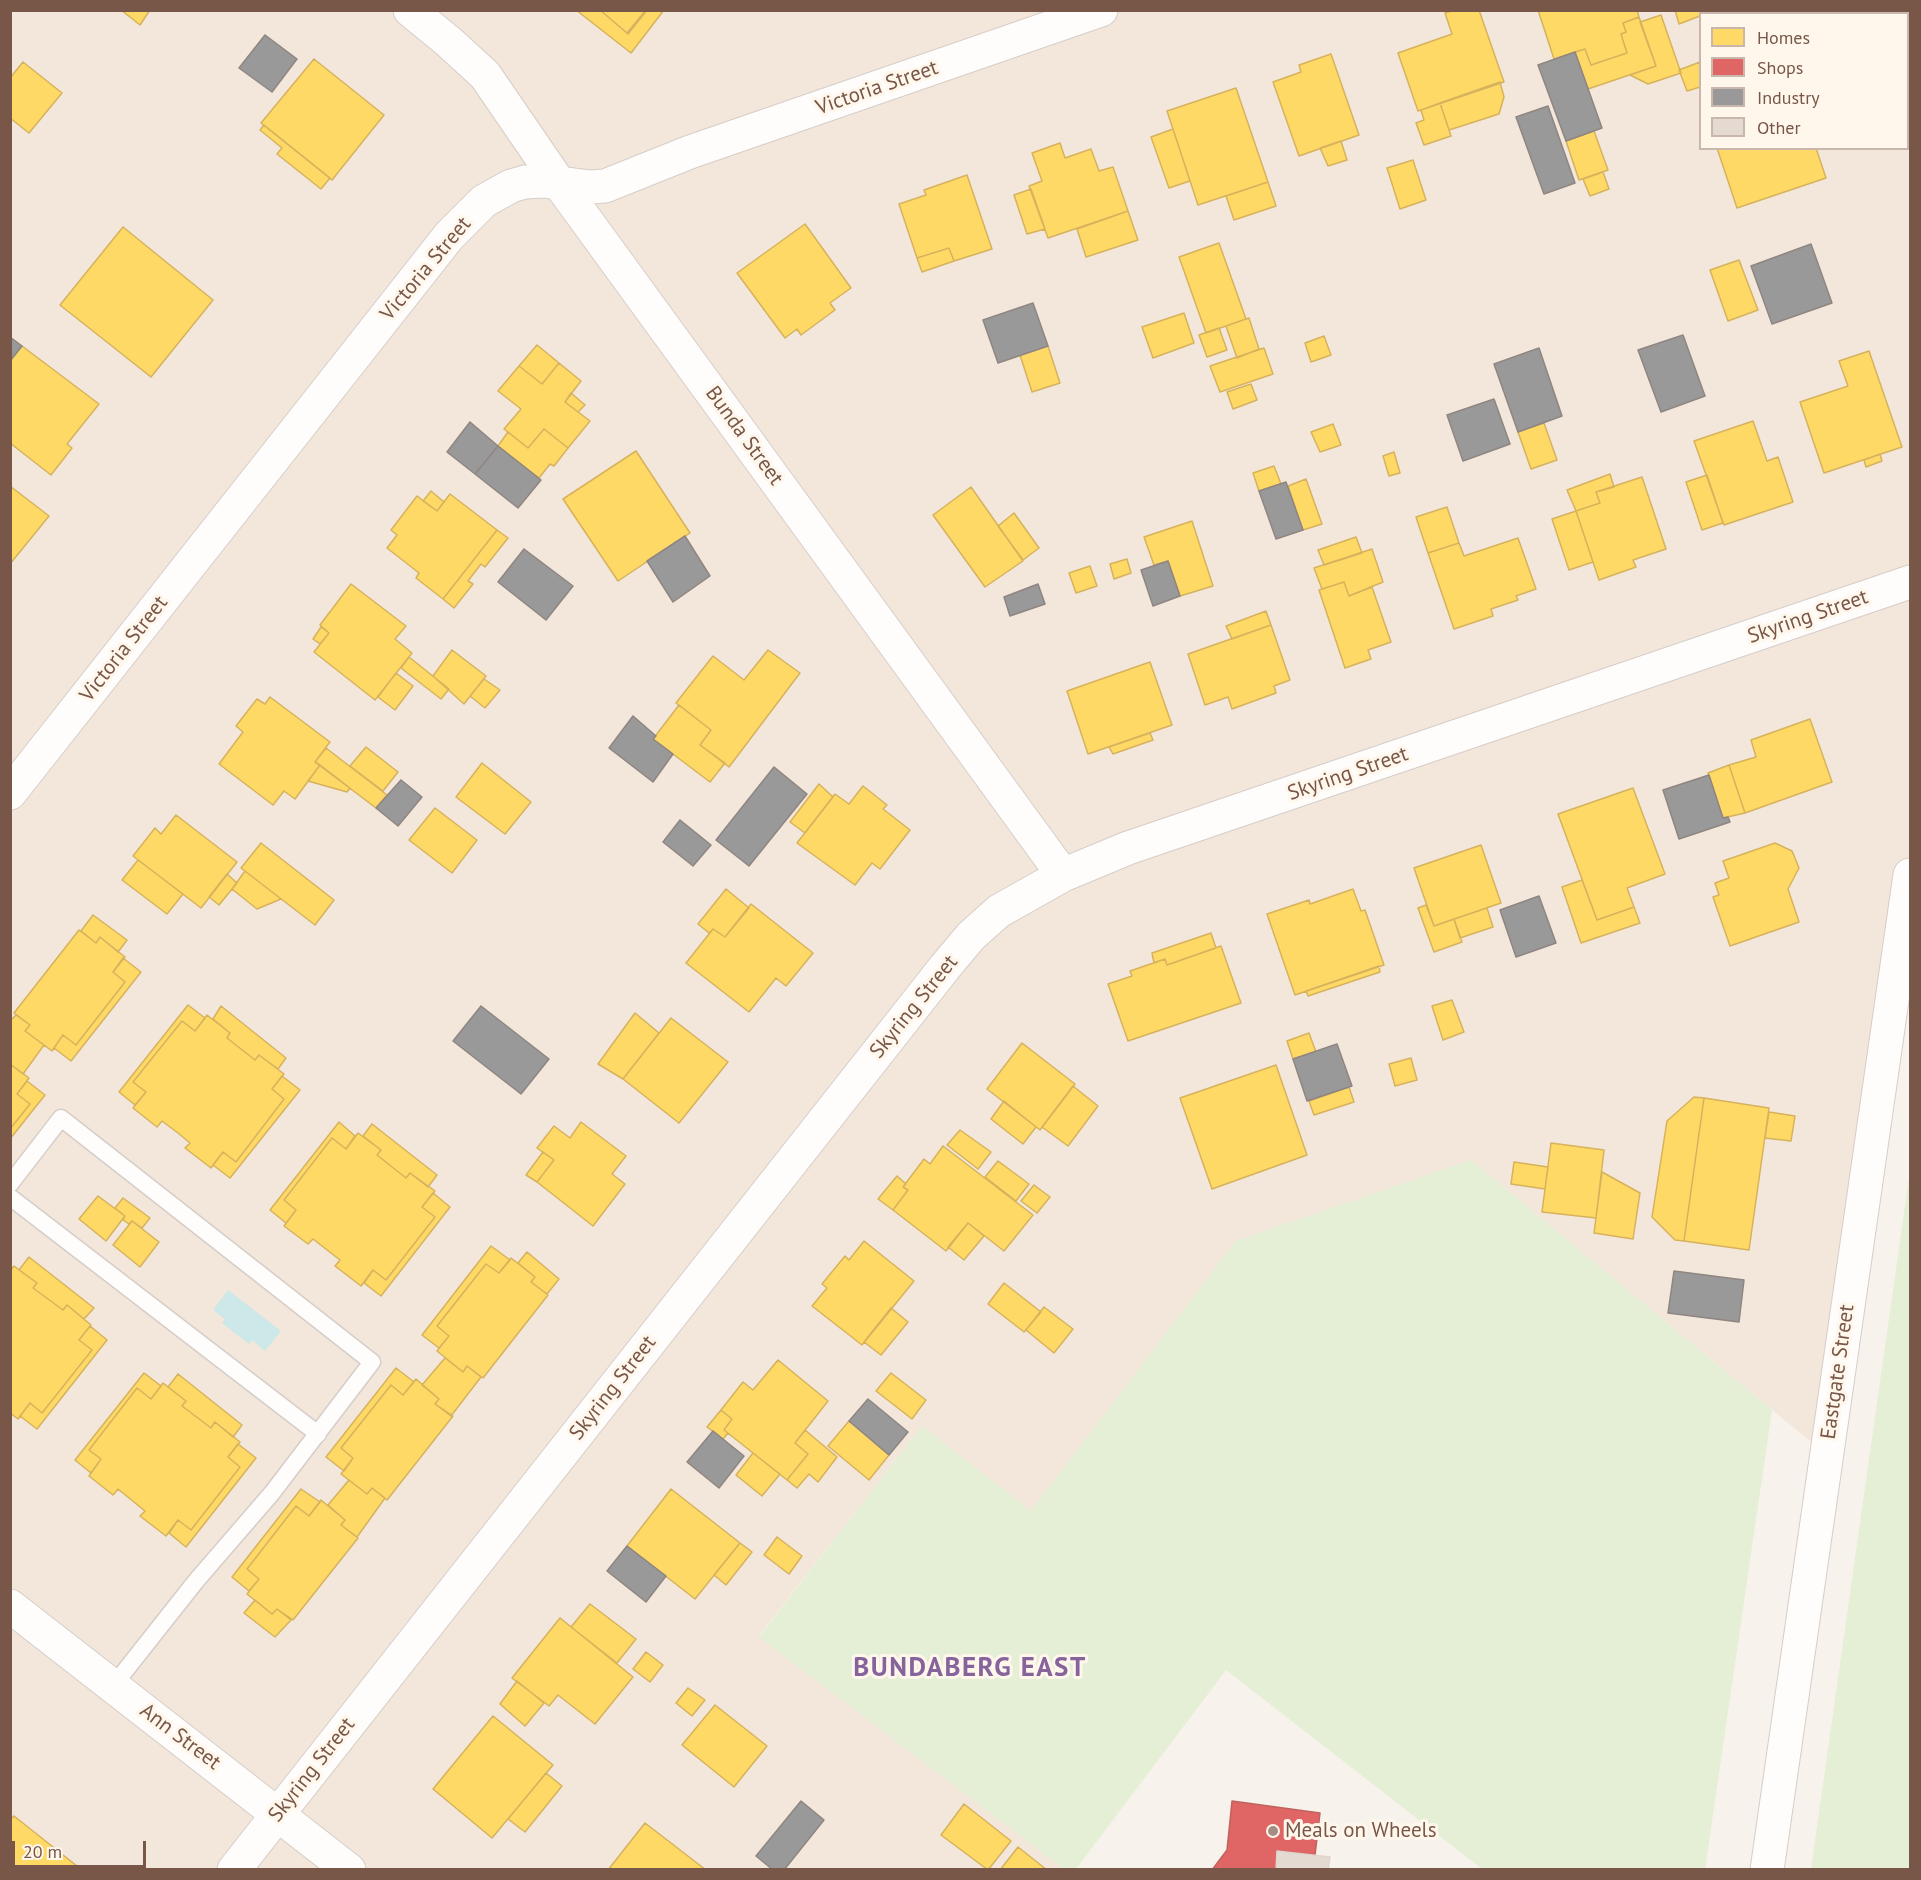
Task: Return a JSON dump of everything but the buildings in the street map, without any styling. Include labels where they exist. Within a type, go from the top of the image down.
[{"type":"street","name":"Bunda Street","points":[[410,10],[450,42],[485,75],[559,183],[1063,875]]},
{"type":"street","name":"Victoria Street","points":[[10,793],[449,236],[484,201],[511,186],[525,182],[591,187],[619,181],[690,152],[1101,10]]},
{"type":"street","name":"Skyring Street","points":[[234,1869],[945,967],[971,936],[999,911],[1063,875],[1128,848],[1911,582]]},
{"type":"street","name":"Eastgate Street","points":[[1767,1869],[1911,874]]},
{"type":"street","name":"Ann Street","points":[[10,1606],[349,1869]]},
{"type":"lane","points":[[10,1184],[61,1118],[372,1362],[272,1493],[196,1581],[113,1686]]},
{"type":"lane","points":[[10,1197],[318,1434]]},
{"type":"shaded area","points":[[11,11],[1869,11],[1699,12],[1699,150],[1909,150],[1909,128],[1910,132],[1910,854],[1823,1452],[1471,1160],[1236,1241],[1031,1511],[922,1426],[759,1636],[1064,1869],[11,1870]]},
{"type":"green space","points":[[1471,1160],[1772,1410],[1705,1869],[1482,1869],[1226,1670],[1076,1869],[1064,1869],[759,1637],[922,1426],[1031,1511],[1236,1241]]},
{"type":"green space","points":[[1910,1170],[1910,1869],[1811,1869]]},
{"type":"water","points":[[228,1290],[281,1331],[265,1351],[252,1340],[249,1344],[222,1323],[225,1319],[213,1310]]},
{"type":"place","name":"Meals on Wheels","points":[[1273,1831]]},
{"type":"district","name":"BUNDABERG EAST","points":[[970,1668]]}]
